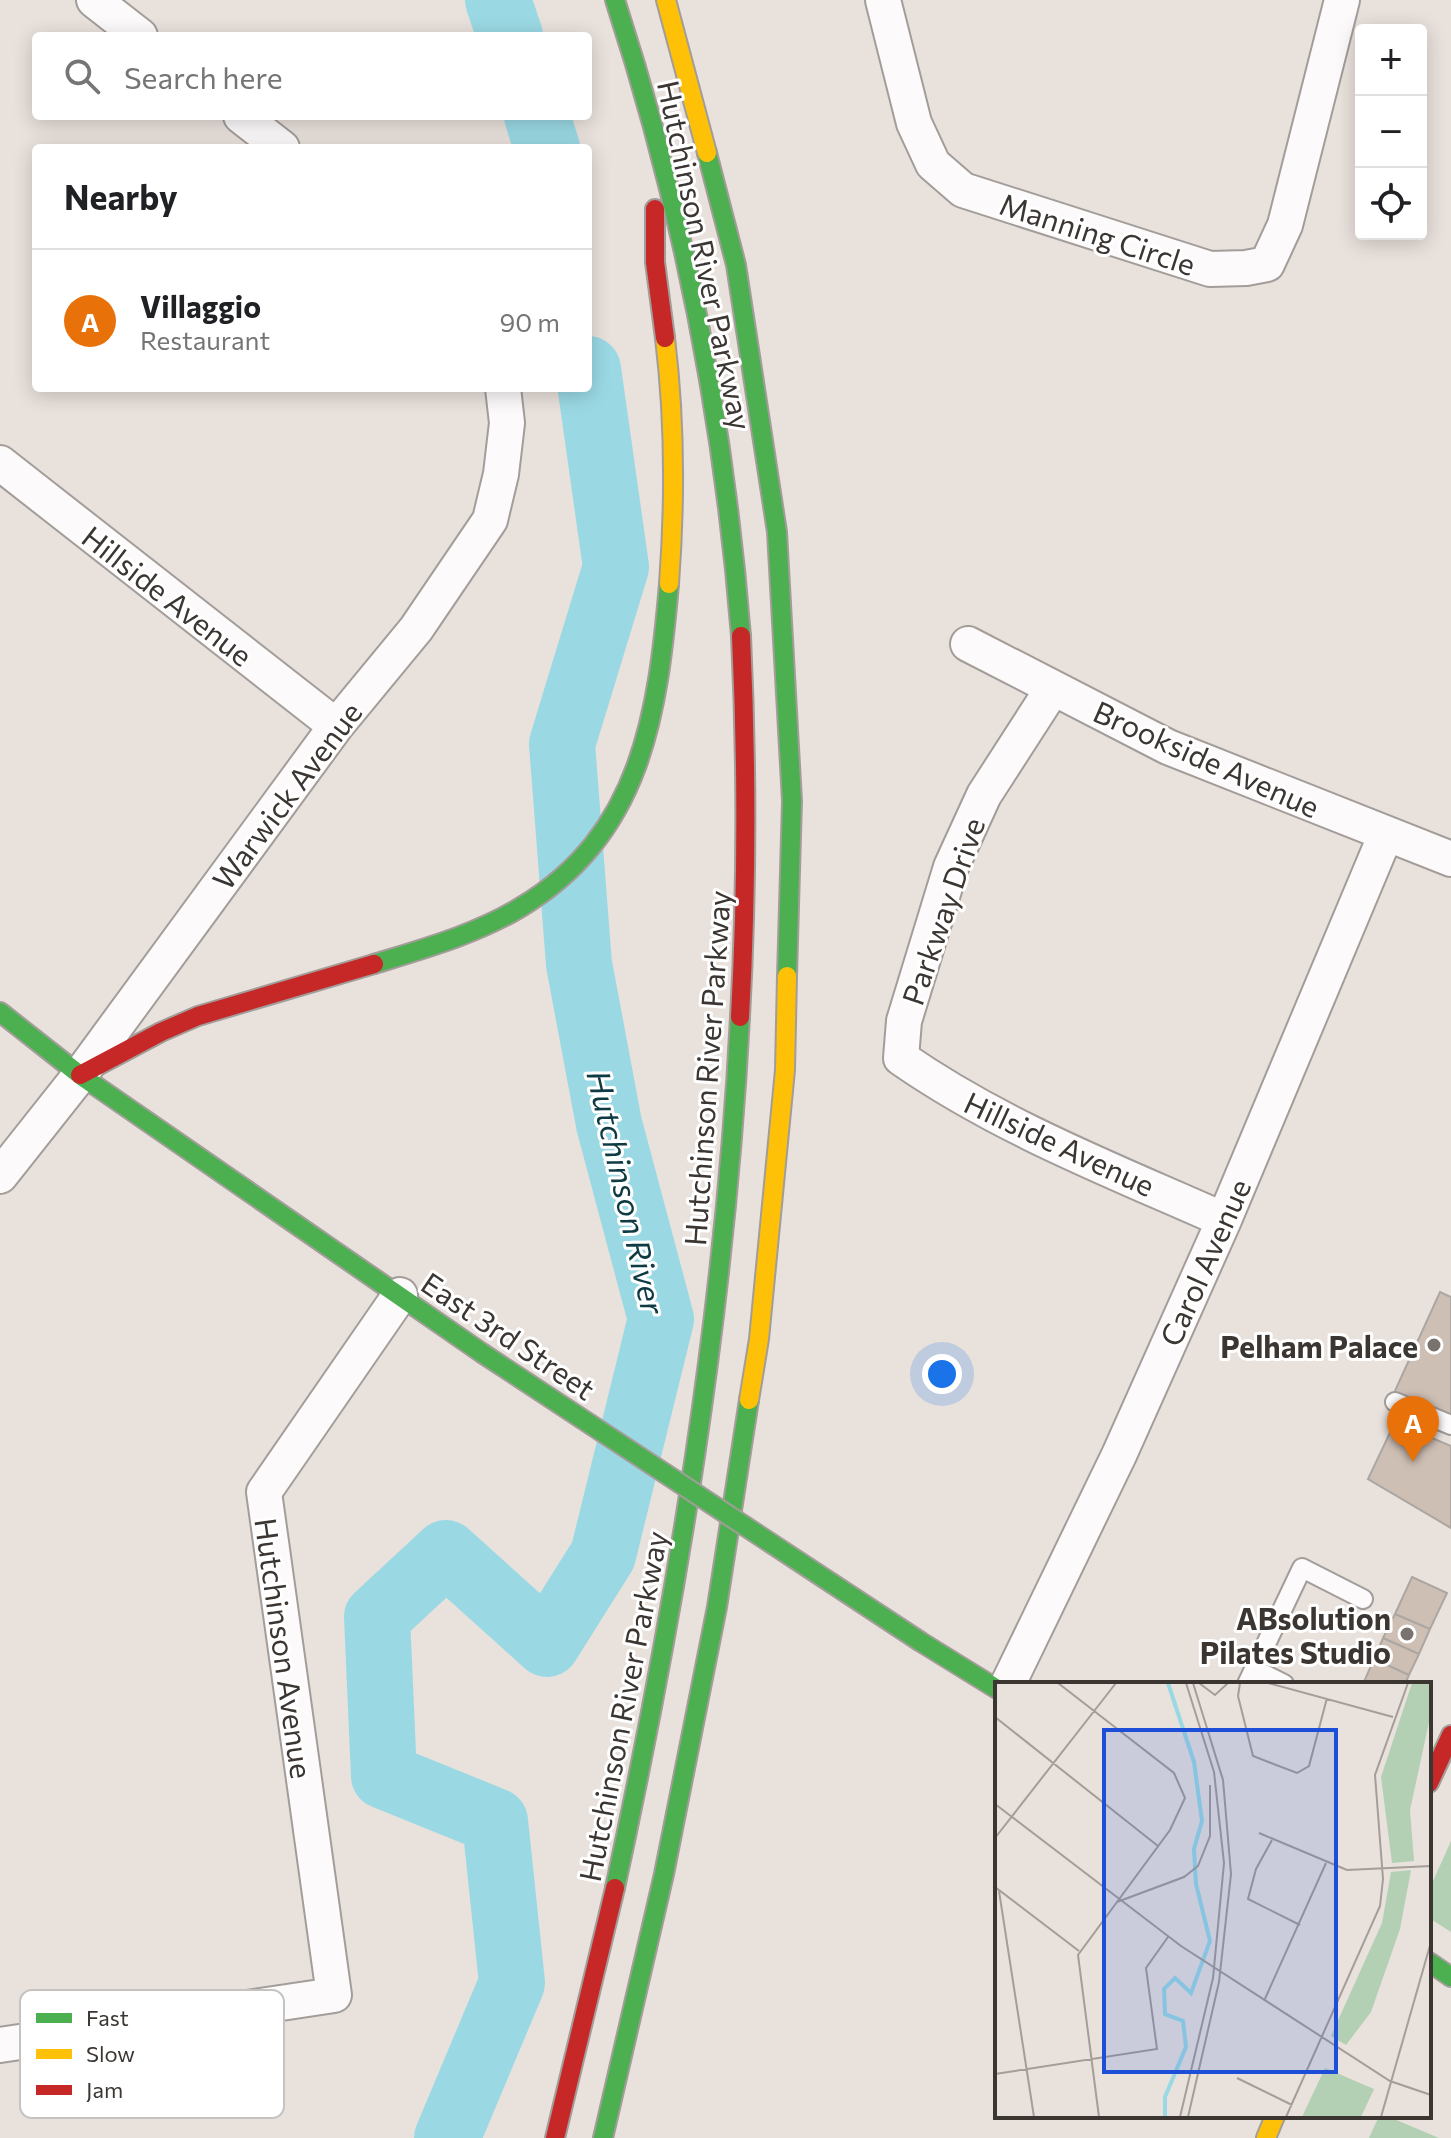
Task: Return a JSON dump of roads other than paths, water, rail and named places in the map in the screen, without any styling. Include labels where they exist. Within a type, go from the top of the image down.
[{"type":"main road","name":"Hutchinson River Parkway","points":[[555,2138],[629,1825],[688,1513],[733,1146],[747,861],[746,773],[734,554],[716,419],[687,265],[636,64],[615,0]]},
{"type":"main road","name":"Hutchinson River Parkway","points":[[603,2138],[669,1855],[744,1448],[778,1170],[793,903],[789,675],[770,463],[745,311],[725,216],[666,0]]},
{"type":"main road","points":[[80,1075],[190,1020],[444,941],[511,913],[552,887],[575,866],[625,796],[648,734],[661,664],[672,523],[671,393],[656,269],[653,130]]},
{"type":"main road","name":"East 3rd Street","points":[[0,1012],[80,1075],[482,1353],[995,1688]]},
{"type":"main road","points":[[1431,1779],[1451,1735]]},
{"type":"main road","points":[[1431,1963],[1451,1977]]},
{"type":"main road","points":[[1266,2138],[1274,2118]]},
{"type":"street","points":[[94,0],[135,32]]},
{"type":"street","name":"Manning Circle","points":[[883,0],[914,123],[933,164],[963,190],[1210,269],[1267,264],[1285,225],[1342,0]]},
{"type":"street","points":[[246,120],[277,144]]},
{"type":"street","name":"Warwick Avenue","points":[[0,1176],[80,1075],[336,726],[416,629],[490,520],[501,474],[507,423],[503,392]]},
{"type":"street","name":"Hillside Avenue","points":[[0,463],[336,726]]},
{"type":"street","name":"Brookside Avenue","points":[[968,644],[1168,747],[1451,859]]},
{"type":"street","name":"Parkway Drive","points":[[901,1058],[904,1021],[951,867],[984,795],[1053,688]]},
{"type":"street","name":"Carol Avenue","points":[[1009,1682],[1119,1455],[1224,1220],[1386,834]]},
{"type":"street","name":"Hillside Avenue","points":[[901,1058],[940,1085],[1020,1129],[1224,1220]]},
{"type":"street","name":"Hutchinson Avenue","points":[[284,2002],[334,1995],[264,1492],[400,1295]]},
{"type":"street","name":"Hutchinson Avenue","points":[[0,2045],[20,2042]]},
{"type":"lane","points":[[1395,1402],[1451,1425]]},
{"type":"lane","points":[[1276,1682],[1251,1676],[1302,1568],[1363,1599]]},
{"type":"waterway","name":"Hutchinson River","points":[[498,0],[509,32]]},
{"type":"waterway","name":"Hutchinson River","points":[[538,120],[546,144]]},
{"type":"waterway","name":"Hutchinson River","points":[[447,2138],[512,1983],[495,1821],[384,1776],[377,1617],[446,1553],[547,1644],[603,1555],[661,1319],[609,1124],[579,964],[562,744],[616,567],[591,392]]},
{"type":"place","name":"Pelham Palace","points":[[1434,1345]]},
{"type":"place","name":"Villaggio","points":[[1413,1462]]},
{"type":"place","name":"ABsolution Pilates Studio","points":[[1407,1634]]}]
